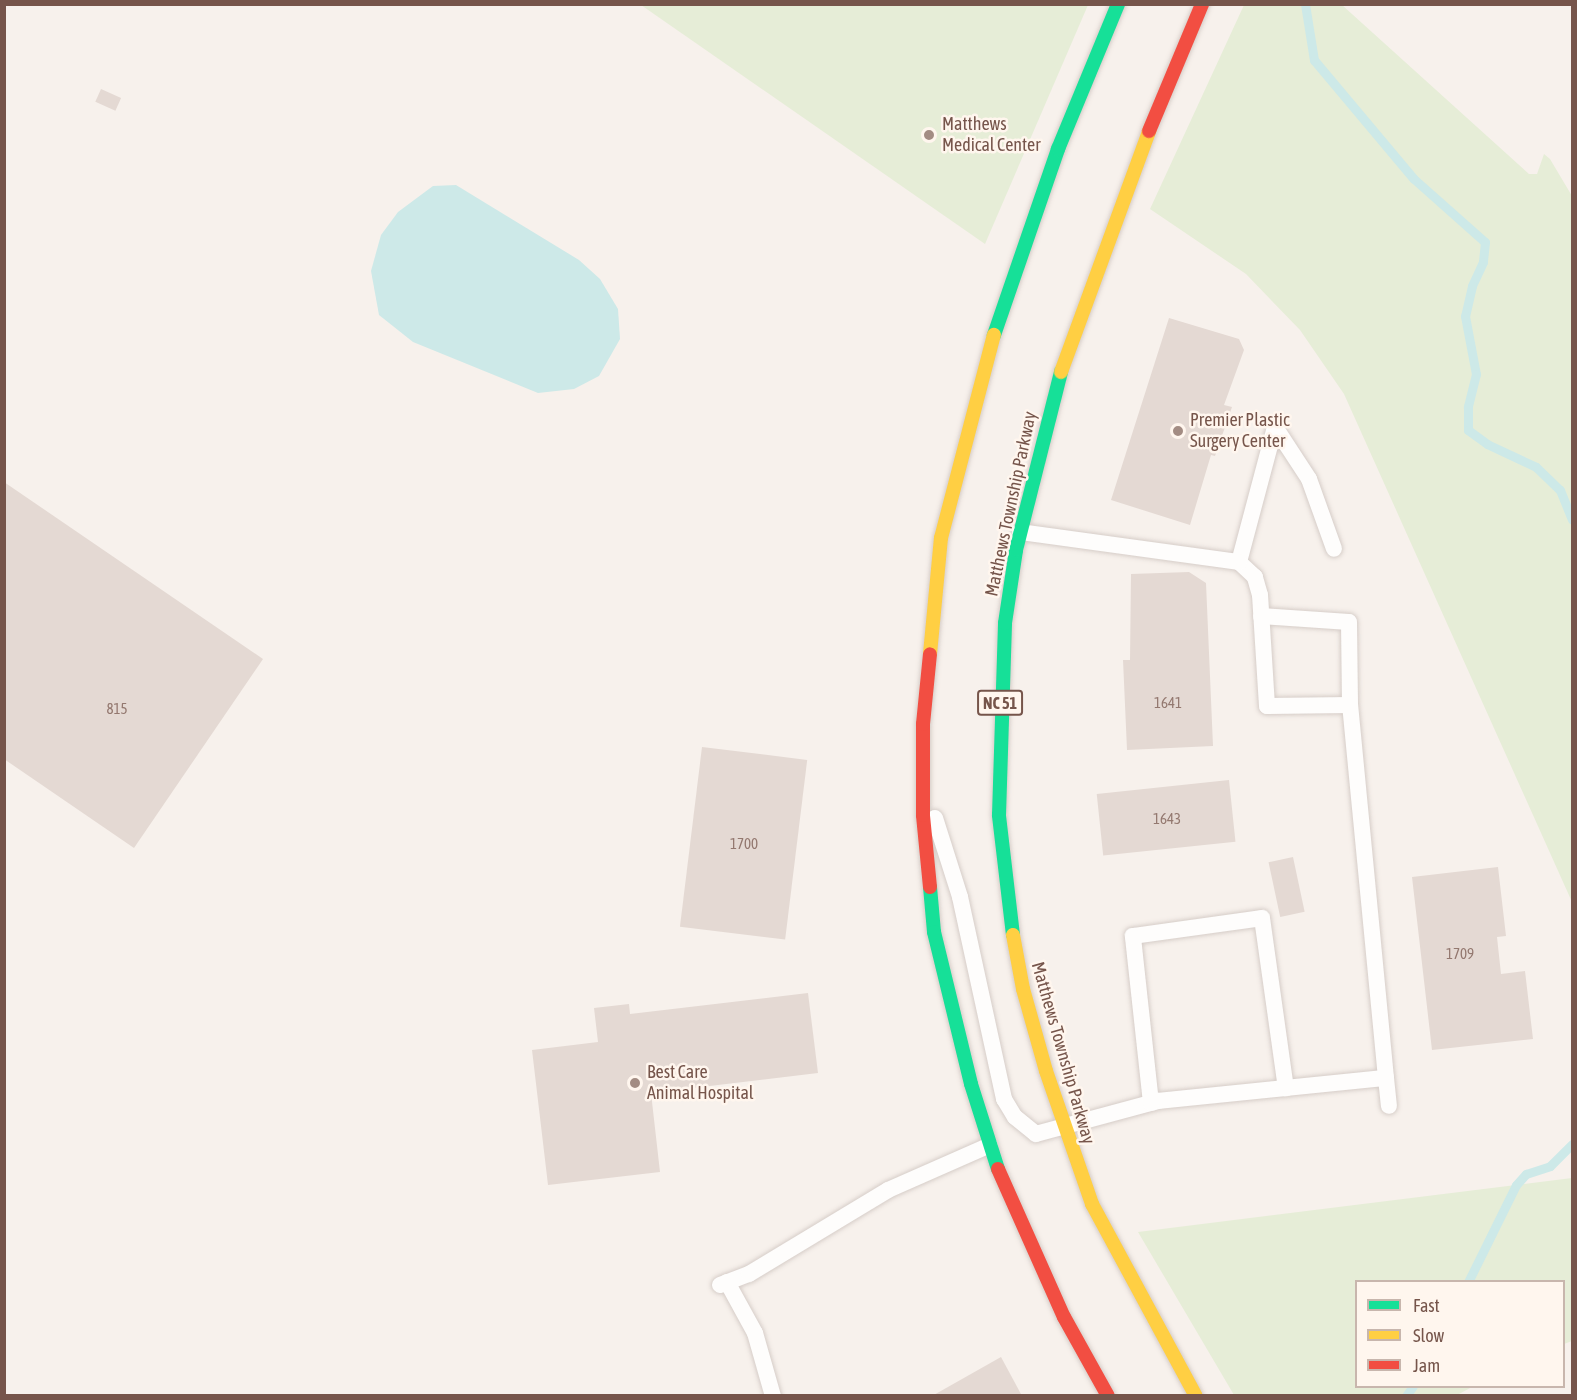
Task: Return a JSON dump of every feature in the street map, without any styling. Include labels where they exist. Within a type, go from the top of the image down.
[{"type":"main road","points":[[1108,1395],[1064,1317],[990,1145],[971,1084],[934,932],[923,780],[925,703],[935,583],[941,538],[972,409],[1003,302],[1046,182],[1118,4]]},
{"type":"main road","name":"Matthews Township Parkway","points":[[1196,1395],[1134,1287],[1098,1214],[1064,1127],[1023,989],[1011,922],[999,815],[999,726],[1005,623],[1020,532],[1045,425],[1076,324],[1131,173],[1202,4]]},
{"type":"lane","points":[[1239,562],[1275,427],[1309,479],[1334,549]]},
{"type":"lane","points":[[1020,532],[1239,562],[1255,577],[1261,616],[1267,706],[1350,705]]},
{"type":"lane","points":[[1261,616],[1349,622],[1350,705],[1389,1106]]},
{"type":"lane","points":[[923,780],[960,897],[1004,1099],[1015,1117],[1036,1134],[1151,1103],[1386,1078]]},
{"type":"lane","points":[[1151,1103],[1133,936],[1262,918],[1286,1088]]},
{"type":"lane","points":[[773,1395],[755,1333],[723,1284],[749,1274],[888,1190],[990,1145]]},
{"type":"green space","name":"Matthews Medical Center","points":[[641,5],[1088,5],[985,244]]},
{"type":"green space","points":[[1244,5],[1342,5],[1529,174],[1537,174],[1544,154],[1550,159],[1572,196],[1572,902],[1344,394],[1300,330],[1246,274],[1150,209]]},
{"type":"green space","points":[[1572,1178],[1572,1341],[1565,1344],[1565,1280],[1355,1280],[1355,1388],[1470,1388],[1457,1395],[1234,1395],[1138,1232]]},
{"type":"water","points":[[456,185],[579,260],[600,279],[618,309],[620,339],[599,376],[574,389],[538,393],[413,342],[379,315],[371,271],[381,235],[398,212],[433,186]]},
{"type":"building","points":[[101,89],[121,98],[115,111],[95,102]]},
{"type":"building","name":"Premier Plastic Surgery Center","points":[[1169,318],[1239,339],[1244,350],[1224,405],[1232,407],[1215,456],[1211,455],[1190,525],[1111,500]]},
{"type":"building","points":[[4,482],[263,659],[134,848],[4,759]]},
{"type":"building","points":[[1189,572],[1206,583],[1213,746],[1127,750],[1123,660],[1130,660],[1131,574]]},
{"type":"building","points":[[702,747],[807,760],[785,940],[680,927]]},
{"type":"building","points":[[1229,780],[1235,842],[1103,856],[1097,794]]},
{"type":"building","points":[[1293,857],[1305,912],[1280,917],[1269,862]]},
{"type":"building","points":[[1498,867],[1506,936],[1497,937],[1501,974],[1525,971],[1533,1039],[1432,1050],[1412,877]]},
{"type":"building","name":"Best Care Animal Hospital","points":[[808,993],[818,1073],[651,1093],[660,1172],[548,1185],[532,1050],[598,1042],[594,1008],[629,1004],[630,1014]]},
{"type":"building","points":[[1001,1357],[1022,1396],[932,1396]]},
{"type":"waterway","points":[[1305,4],[1314,60],[1414,179],[1485,242],[1483,262],[1472,286],[1465,316],[1476,374],[1468,407],[1468,430],[1487,444],[1536,467],[1560,490],[1572,520]]},
{"type":"waterway","points":[[1469,1280],[1516,1185],[1526,1174],[1550,1166],[1572,1144]]},
{"type":"waterway","points":[[1406,1396],[1412,1388]]},
{"type":"traffic: fast","points":[[994,335],[1058,149],[1118,4]]},
{"type":"traffic: fast","points":[[1013,935],[999,815],[1005,623],[1016,550],[1061,372]]},
{"type":"traffic: fast","points":[[930,887],[934,932],[971,1084],[998,1169]]},
{"type":"traffic: slow","points":[[1061,372],[1149,131]]},
{"type":"traffic: slow","points":[[930,654],[941,538],[994,335]]},
{"type":"traffic: slow","points":[[1013,935],[1023,989],[1046,1071],[1092,1204],[1196,1396]]},
{"type":"traffic: jam","points":[[1149,131],[1202,4]]},
{"type":"traffic: jam","points":[[930,654],[923,724],[923,815],[930,887]]},
{"type":"traffic: jam","points":[[998,1169],[1064,1317],[1108,1396]]},
{"type":"place","name":"Matthews Medical Center","points":[[929,135]]},
{"type":"place","name":"Premier Plastic Surgery Center","points":[[1178,431]]},
{"type":"place","name":"Best Care Animal Hospital","points":[[635,1083]]}]
